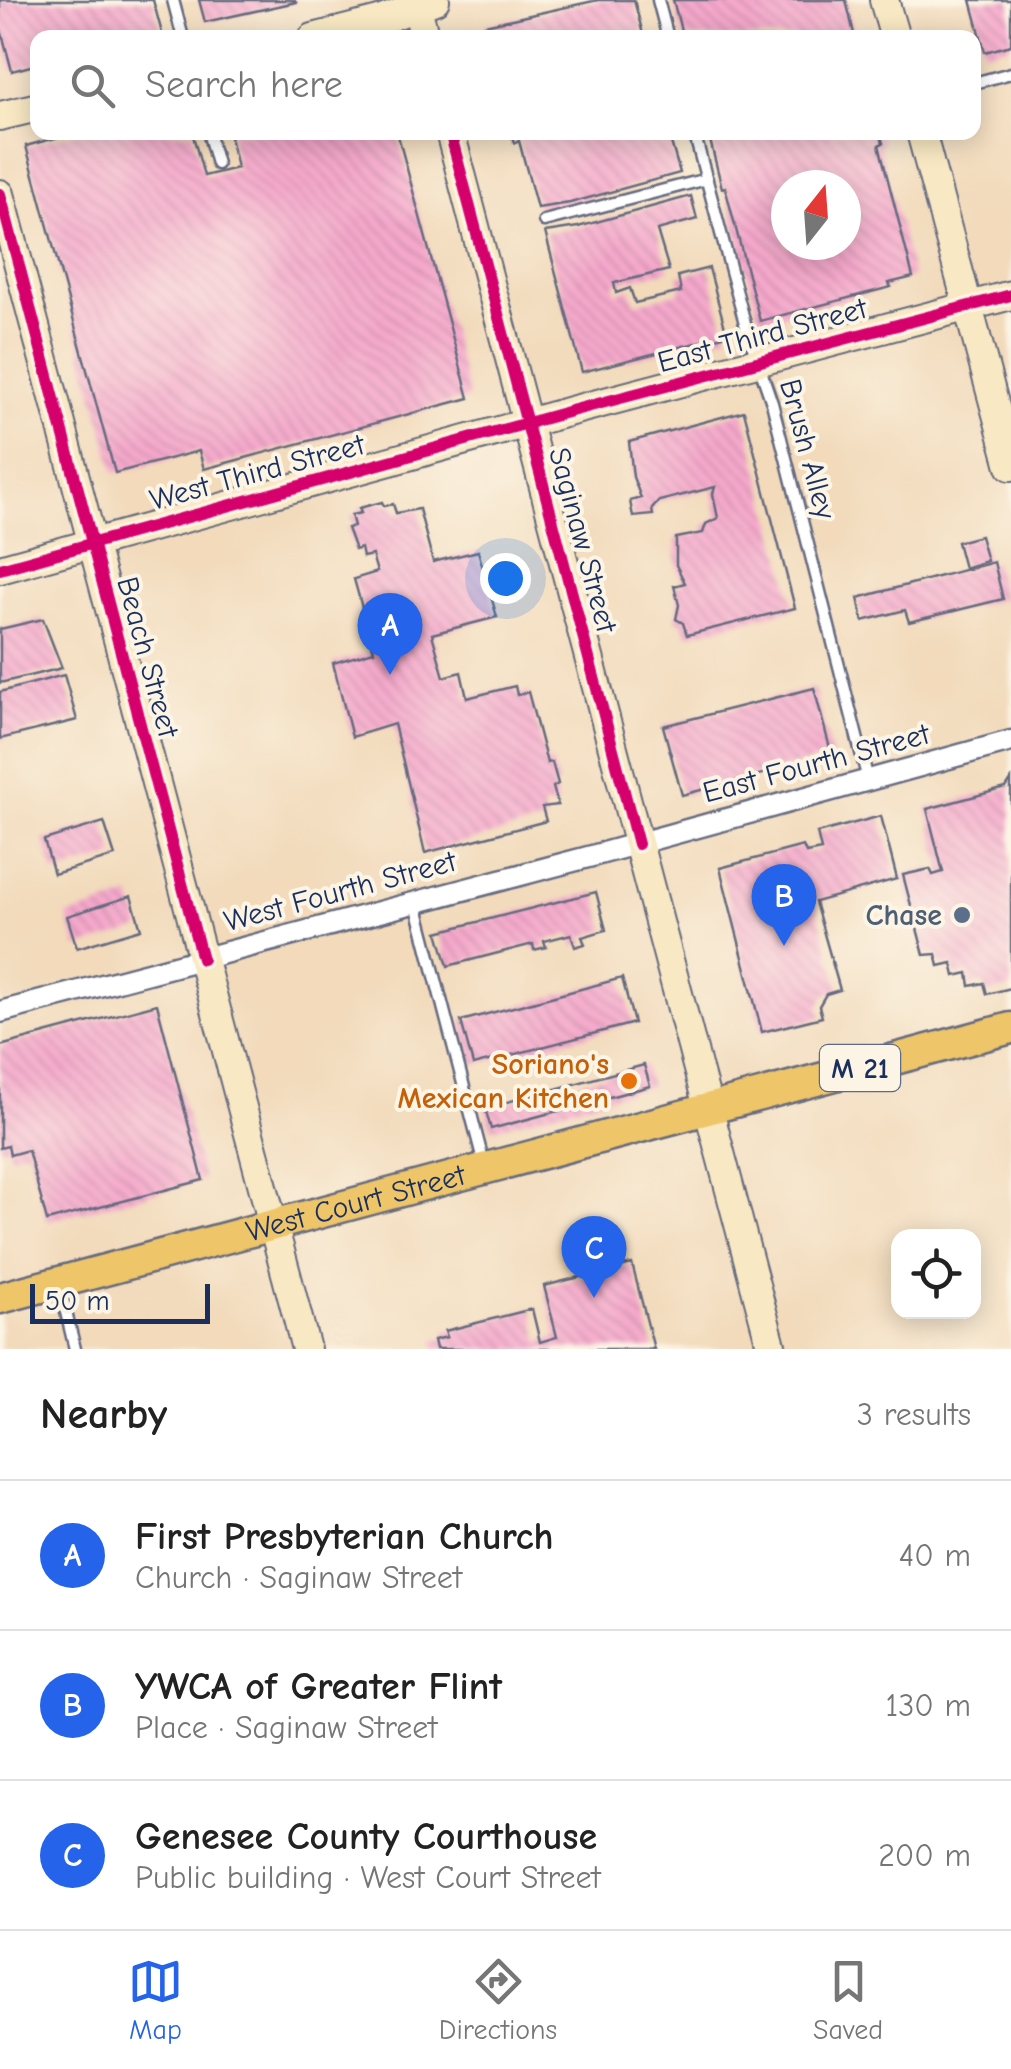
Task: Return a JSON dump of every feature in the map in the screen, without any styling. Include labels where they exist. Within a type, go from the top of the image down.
[{"type":"main road","name":"M 21","points":[[709,1109],[1011,1028]]},
{"type":"main road","name":"West Court Street","points":[[0,1298],[709,1109]]},
{"type":"street","points":[[884,0],[892,30]]},
{"type":"street","points":[[345,30],[379,21],[422,2],[424,30]]},
{"type":"street","points":[[0,116],[30,109]]},
{"type":"street","name":"Saginaw Street","points":[[452,140],[772,1349]]},
{"type":"street","points":[[923,140],[1011,466]]},
{"type":"street","name":"Beach Street","points":[[0,194],[306,1349]]},
{"type":"street","name":"East Third Street","points":[[527,424],[1011,296]]},
{"type":"street","name":"West Third Street","points":[[0,569],[527,424]]},
{"type":"street","name":"East Fourth Street","points":[[638,844],[1011,741]]},
{"type":"street","name":"West Fourth Street","points":[[0,1012],[638,844]]},
{"type":"lane","points":[[172,0],[180,30]]},
{"type":"lane","points":[[658,0],[666,30]]},
{"type":"lane","points":[[981,81],[1011,73]]},
{"type":"lane","points":[[210,140],[217,164]]},
{"type":"lane","name":"Brush Alley","points":[[696,140],[772,403],[868,780]]},
{"type":"lane","points":[[544,221],[707,178]]},
{"type":"lane","points":[[416,903],[485,1170]]},
{"type":"lane","points":[[60,1284],[75,1349]]},
{"type":"building","points":[[0,0],[153,0],[161,30],[30,30],[30,66],[12,71],[0,26]]},
{"type":"building","points":[[199,0],[295,0],[296,2],[205,22]]},
{"type":"building","points":[[598,0],[634,0],[642,30],[486,30],[485,25]]},
{"type":"building","points":[[673,0],[846,0],[853,30],[681,30]]},
{"type":"building","points":[[971,0],[1011,0],[1011,45],[985,52]]},
{"type":"building","points":[[48,140],[194,140],[204,176],[237,168],[231,140],[399,140],[469,398],[204,469],[199,451],[115,473],[26,146]]},
{"type":"building","points":[[513,140],[670,140],[680,173],[537,208],[519,141]]},
{"type":"building","points":[[710,140],[882,140],[879,145],[913,277],[889,283],[891,287],[760,321]]},
{"type":"building","points":[[691,196],[697,219],[657,230],[669,270],[614,283],[616,293],[630,288],[635,303],[681,292],[678,276],[709,268],[727,335],[582,372],[545,232],[578,227]]},
{"type":"building","points":[[744,411],[795,608],[687,635],[683,623],[676,619],[679,605],[674,586],[685,583],[676,565],[676,538],[703,533],[706,524],[718,518],[715,487],[659,501],[652,509],[653,515],[633,517],[630,501],[641,498],[633,477],[629,442]]},
{"type":"building","points":[[382,502],[384,506],[393,504],[396,513],[419,509],[433,562],[478,551],[497,617],[432,634],[444,677],[461,672],[467,698],[515,686],[517,695],[528,692],[547,763],[552,762],[558,784],[553,787],[558,805],[542,807],[546,821],[425,853],[394,724],[352,737],[333,663],[374,651],[354,579],[377,572],[372,555],[363,557],[361,548],[355,550],[347,528],[354,526],[351,515],[361,513],[359,508]]},
{"type":"building","points":[[980,536],[987,561],[964,568],[957,542]]},
{"type":"building","points":[[994,562],[1003,599],[909,622],[905,610],[863,621],[858,598]]},
{"type":"building","points":[[43,619],[62,668],[0,683],[0,629]]},
{"type":"building","points":[[64,675],[77,720],[0,739],[0,692]]},
{"type":"building","points":[[814,688],[832,756],[682,795],[663,726]]},
{"type":"building","name":"Chase","points":[[1011,780],[1011,988],[987,994],[984,983],[970,986],[968,973],[955,976],[952,963],[939,966],[936,954],[924,955],[903,875],[930,869],[933,875],[943,872],[927,809],[1006,788]]},
{"type":"building","points":[[881,816],[897,879],[815,902],[840,990],[826,994],[819,1006],[822,1017],[762,1032],[720,868],[803,846],[806,853],[821,850],[817,833]]},
{"type":"building","points":[[104,822],[115,856],[54,874],[44,840]]},
{"type":"building","points":[[596,892],[606,930],[582,937],[585,944],[575,947],[571,934],[544,941],[546,947],[534,950],[533,944],[448,966],[438,932]]},
{"type":"building","points":[[131,896],[141,929],[77,948],[67,916]]},
{"type":"building","points":[[622,978],[634,1023],[473,1065],[461,1021]]},
{"type":"building","points":[[157,1004],[203,1180],[47,1221],[28,1150],[10,1155],[8,1146],[0,1148],[0,1046]]},
{"type":"building","points":[[644,1065],[650,1086],[491,1129],[485,1108]]},
{"type":"building","points":[[632,1264],[654,1349],[436,1349],[434,1340],[447,1337],[445,1331],[532,1309],[540,1342],[557,1337],[544,1286]]},
{"type":"cycle path","points":[[452,140],[638,844]]},
{"type":"cycle path","points":[[0,194],[202,959]]},
{"type":"cycle path","points":[[0,569],[571,411],[1011,295]]},
{"type":"place","name":"First Presbyterian Church","points":[[390,675]]},
{"type":"place","name":"Chase","points":[[962,915]]},
{"type":"place","name":"YWCA of Greater Flint","points":[[784,946]]},
{"type":"place","name":"Soriano's Mexican Kitchen","points":[[629,1081]]},
{"type":"place","name":"Genesee County Courthouse","points":[[594,1298]]}]
